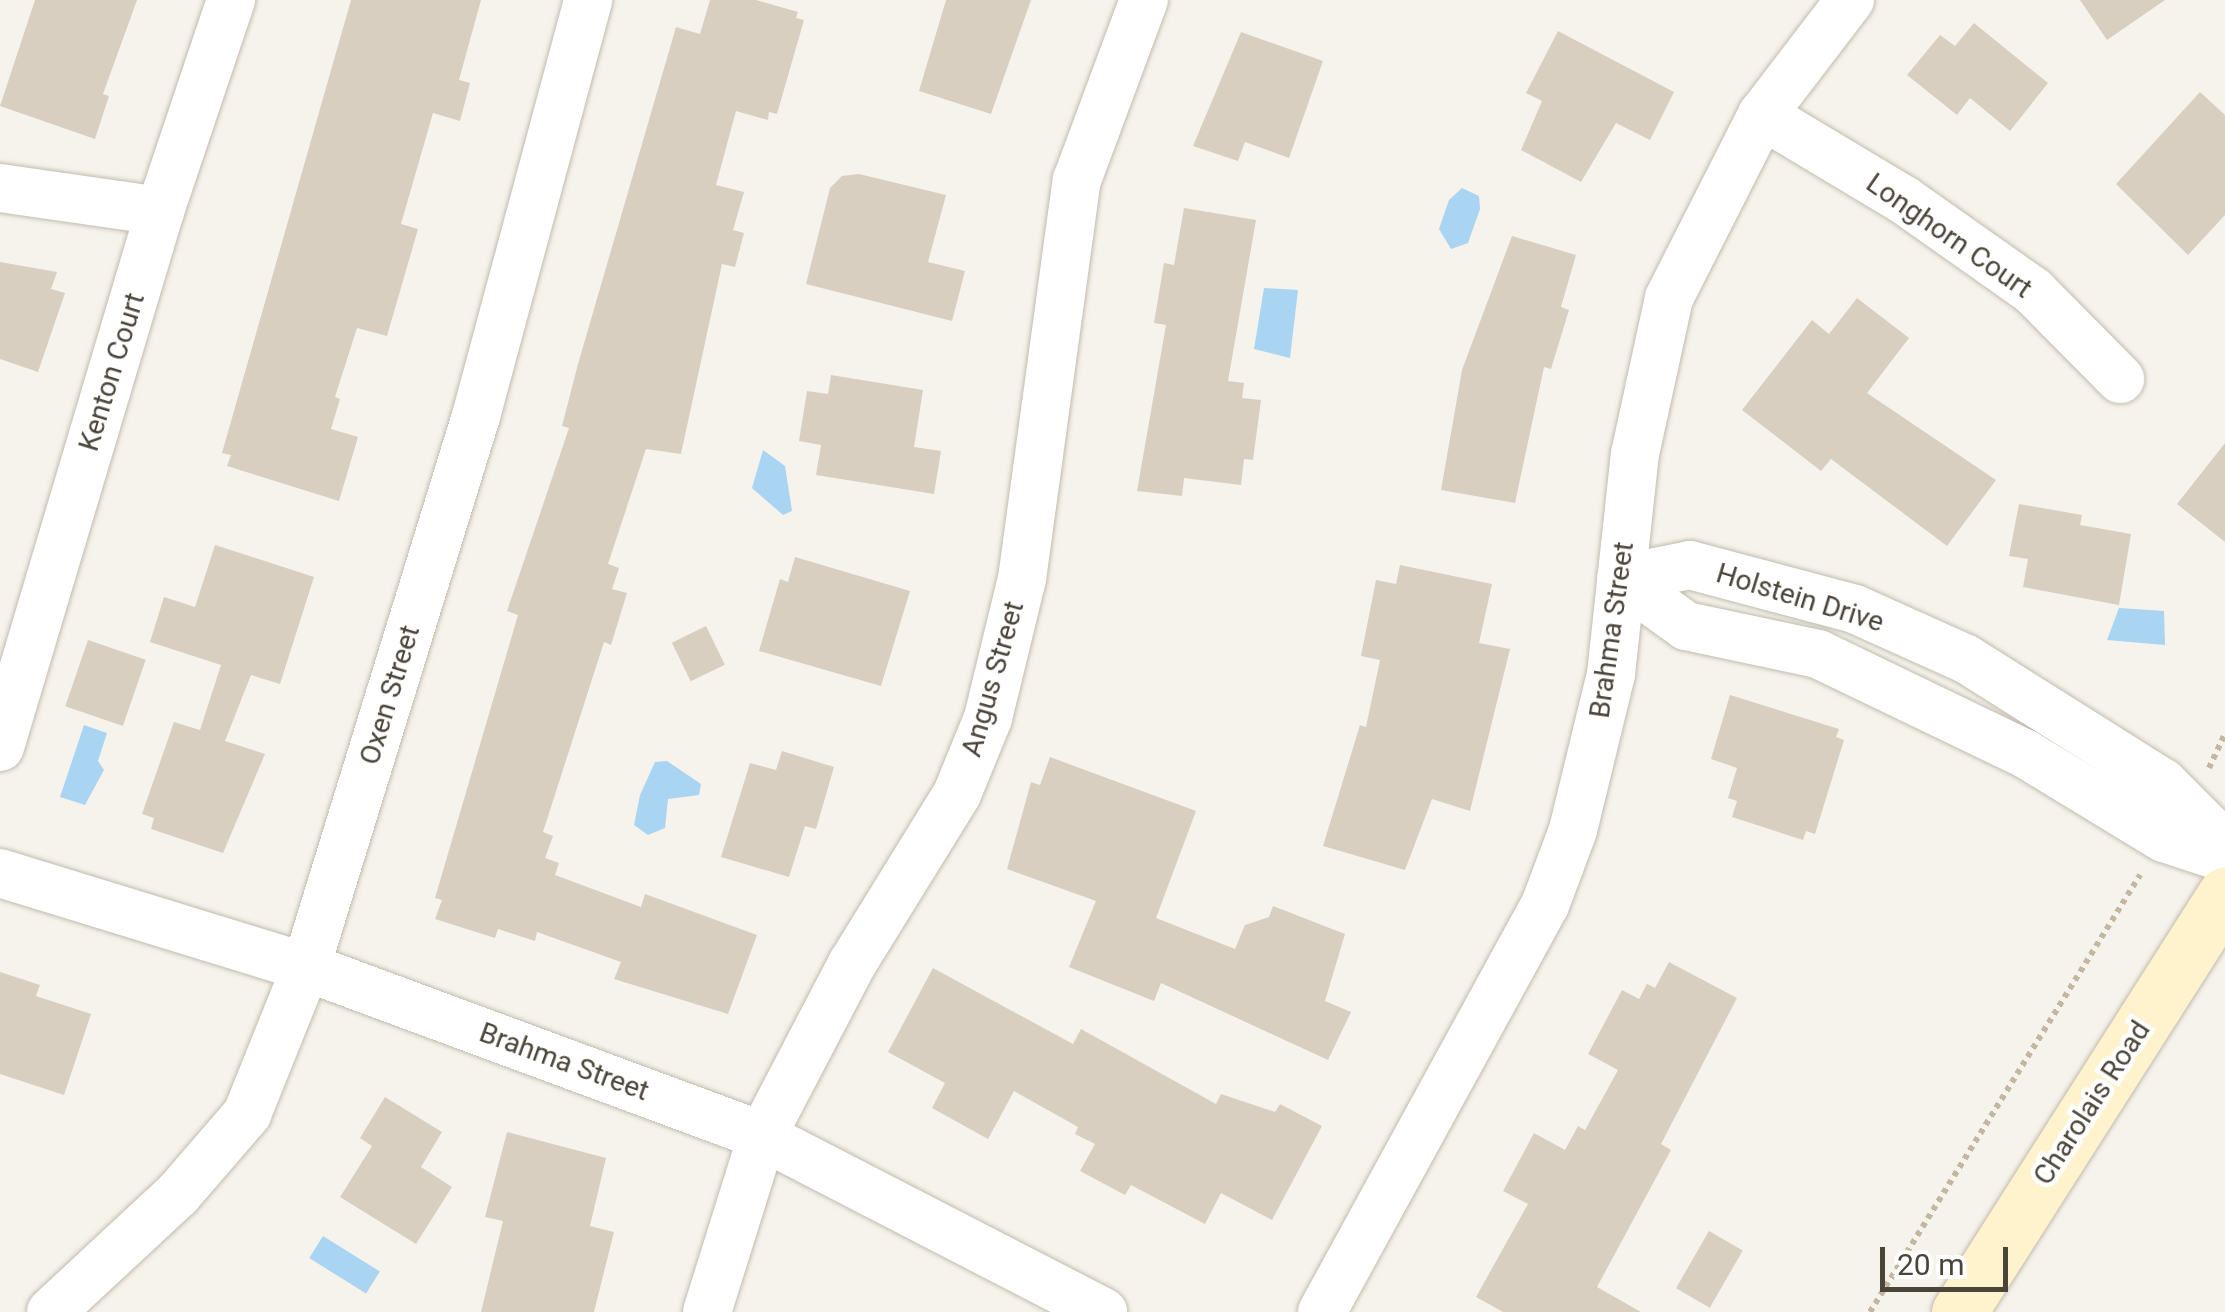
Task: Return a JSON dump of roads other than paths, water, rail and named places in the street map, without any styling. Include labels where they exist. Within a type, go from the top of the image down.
[{"type":"street","name":"Kenton Court","points":[[0,747],[160,211],[231,0]]},
{"type":"street","name":"Oxen Street","points":[[51,1312],[222,1148],[247,1114],[306,967],[476,416],[588,0]]},
{"type":"street","name":"Angus Street","points":[[707,1312],[762,1136],[852,964],[957,794],[988,718],[1022,579],[1077,180],[1144,0]]},
{"type":"street","name":"Brahma Street","points":[[1322,1312],[1546,905],[1594,750],[1612,674],[1621,578],[1652,359],[1669,298],[1762,114],[1850,0]]},
{"type":"street","name":"Longhorn Court","points":[[1762,114],[1904,200],[2033,291],[2120,379]]},
{"type":"street","points":[[0,188],[160,211]]},
{"type":"street","name":"Holstein Drive","points":[[1621,578],[1690,565],[1855,609],[1966,660],[2163,783],[2175,821],[2225,858]]},
{"type":"street","name":"Holstein Drive","points":[[2175,821],[2225,845]]},
{"type":"street","name":"Brahma Street","points":[[0,873],[306,967],[762,1136],[1102,1312]]},
{"type":"street","name":"Charolais Road","points":[[1958,1312],[2225,894]]},
{"type":"water","points":[[1462,188],[1479,196],[1480,209],[1468,243],[1451,249],[1439,229],[1449,200]]},
{"type":"water","points":[[1264,288],[1298,290],[1290,358],[1254,349]]},
{"type":"water","points":[[763,450],[785,466],[792,511],[783,515],[752,488]]},
{"type":"water","points":[[2119,608],[2164,611],[2165,645],[2107,640]]},
{"type":"water","points":[[84,725],[107,733],[98,761],[104,770],[85,805],[60,797]]},
{"type":"water","points":[[667,761],[701,784],[699,795],[668,799],[665,828],[648,835],[634,825],[640,795],[655,762]]},
{"type":"water","points":[[323,1236],[380,1272],[366,1294],[309,1258]]}]
